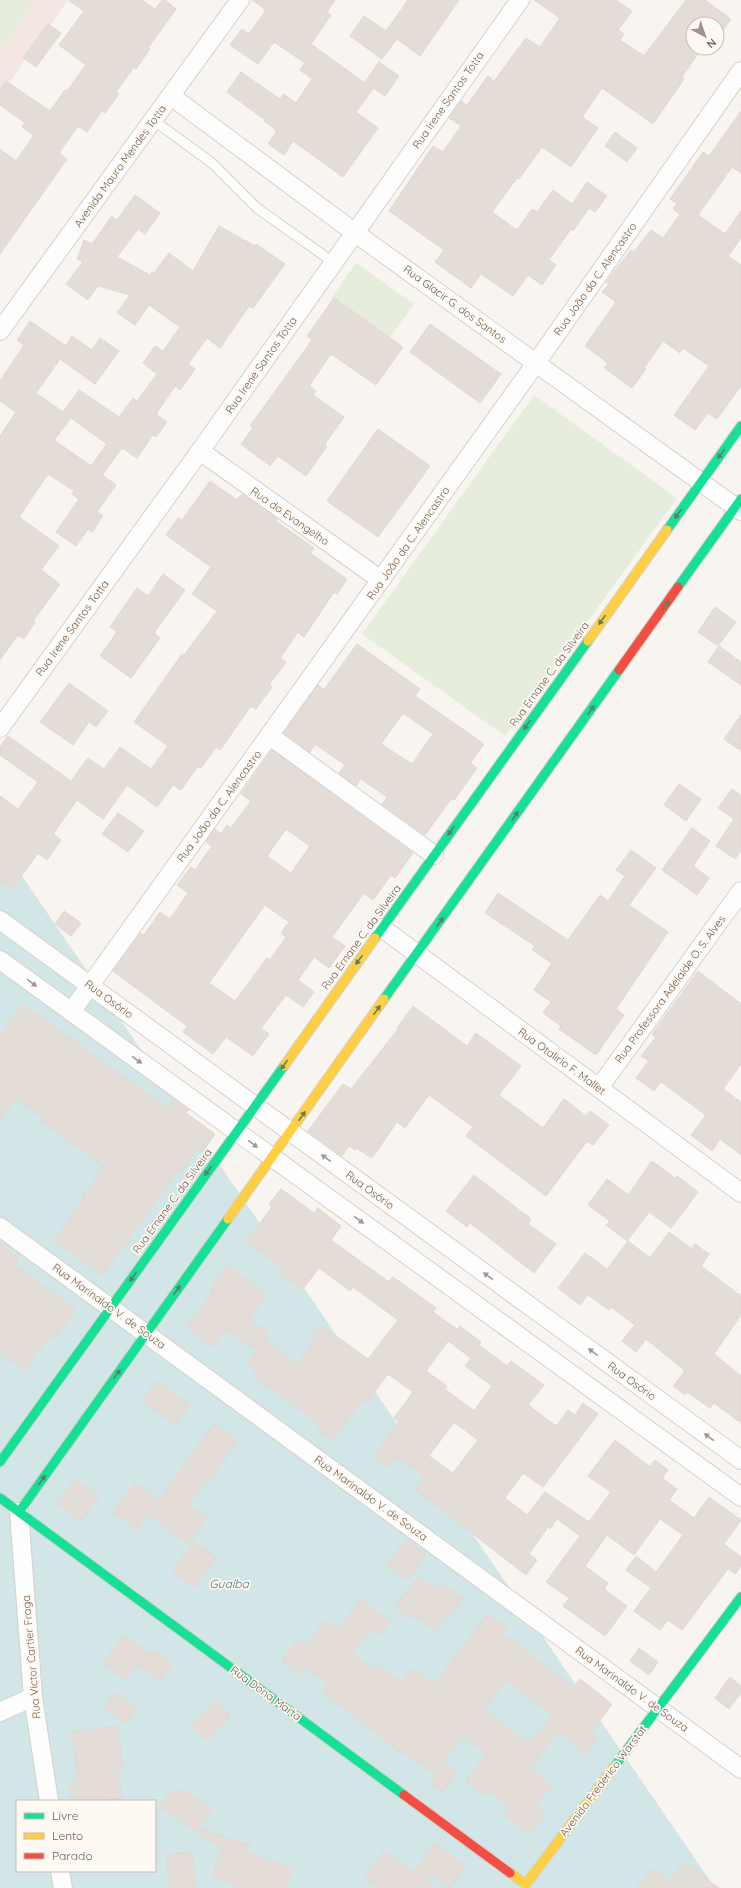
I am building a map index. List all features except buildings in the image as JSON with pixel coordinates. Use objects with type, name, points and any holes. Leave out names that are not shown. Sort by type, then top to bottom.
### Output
[{"type":"street","name":"Avenida Mauro Mendes Totta","points":[[0,331],[240,0]]},
{"type":"street","name":"Rua Irene Santos Totta","points":[[0,728],[200,451],[520,0]]},
{"type":"street","name":"Rua João da C. Alencastro","points":[[71,1012],[536,363],[741,71]]},
{"type":"street","name":"Rua Glacir G. dos Santos","points":[[171,96],[354,232],[701,482],[739,506]]},
{"type":"street","name":"Rua Ernane C. da Silveira","points":[[0,1462],[741,426]]},
{"type":"street","name":"Rua do Evangelho","points":[[200,451],[381,580]]},
{"type":"street","points":[[19,1512],[739,506]]},
{"type":"street","points":[[270,736],[434,855]]},
{"type":"street","name":"Rua Professora Adelaide O. S. Alves","points":[[598,1088],[741,891]]},
{"type":"street","name":"Rua Osório","points":[[0,920],[741,1460]]},
{"type":"street","name":"Rua Otalirio F. Mallet","points":[[382,928],[741,1193]]},
{"type":"street","points":[[0,960],[741,1497]]},
{"type":"street","name":"Rua Marinaldo V. de Souza","points":[[0,1227],[147,1333],[741,1769]]},
{"type":"street","points":[[620,1409],[638,1384]]},
{"type":"street","name":"Rua Dona Marta","points":[[0,1498],[527,1887]]},
{"type":"street","name":"Rua Victor Cartier Fraga","points":[[19,1512],[33,1697],[49,1800]]},
{"type":"street","name":"Avenida Frederico Warstat","points":[[527,1887],[741,1597]]},
{"type":"street","points":[[0,1712],[33,1697]]},
{"type":"street","points":[[60,1872],[63,1888]]},
{"type":"lane","points":[[153,120],[212,163],[257,208],[333,262]]},
{"type":"shaded area","points":[[0,0],[68,0],[0,95]]},
{"type":"green space","points":[[0,0],[36,0],[0,52]]},
{"type":"green space","points":[[356,263],[414,304],[390,337],[332,297]]},
{"type":"green space","points":[[534,395],[677,498],[505,736],[362,634]]},
{"type":"water","name":"Guaíba","points":[[0,844],[715,1888],[0,1888]]},
{"type":"traffic: fast","points":[[667,530],[741,426]]},
{"type":"traffic: fast","points":[[678,587],[741,499]]},
{"type":"traffic: fast","points":[[375,938],[588,641]]},
{"type":"traffic: fast","points":[[384,999],[619,670]]},
{"type":"traffic: fast","points":[[0,1462],[284,1066]]},
{"type":"traffic: fast","points":[[19,1512],[228,1219]]},
{"type":"traffic: fast","points":[[0,1498],[404,1795]]},
{"type":"traffic: fast","points":[[614,1767],[741,1597]]},
{"type":"traffic: slow","points":[[588,641],[667,530]]},
{"type":"traffic: slow","points":[[284,1066],[375,938]]},
{"type":"traffic: slow","points":[[228,1219],[384,999]]},
{"type":"traffic: slow","points":[[510,1873],[526,1884],[614,1767]]},
{"type":"traffic: jam","points":[[619,670],[678,587]]},
{"type":"traffic: jam","points":[[404,1795],[510,1873]]}]
